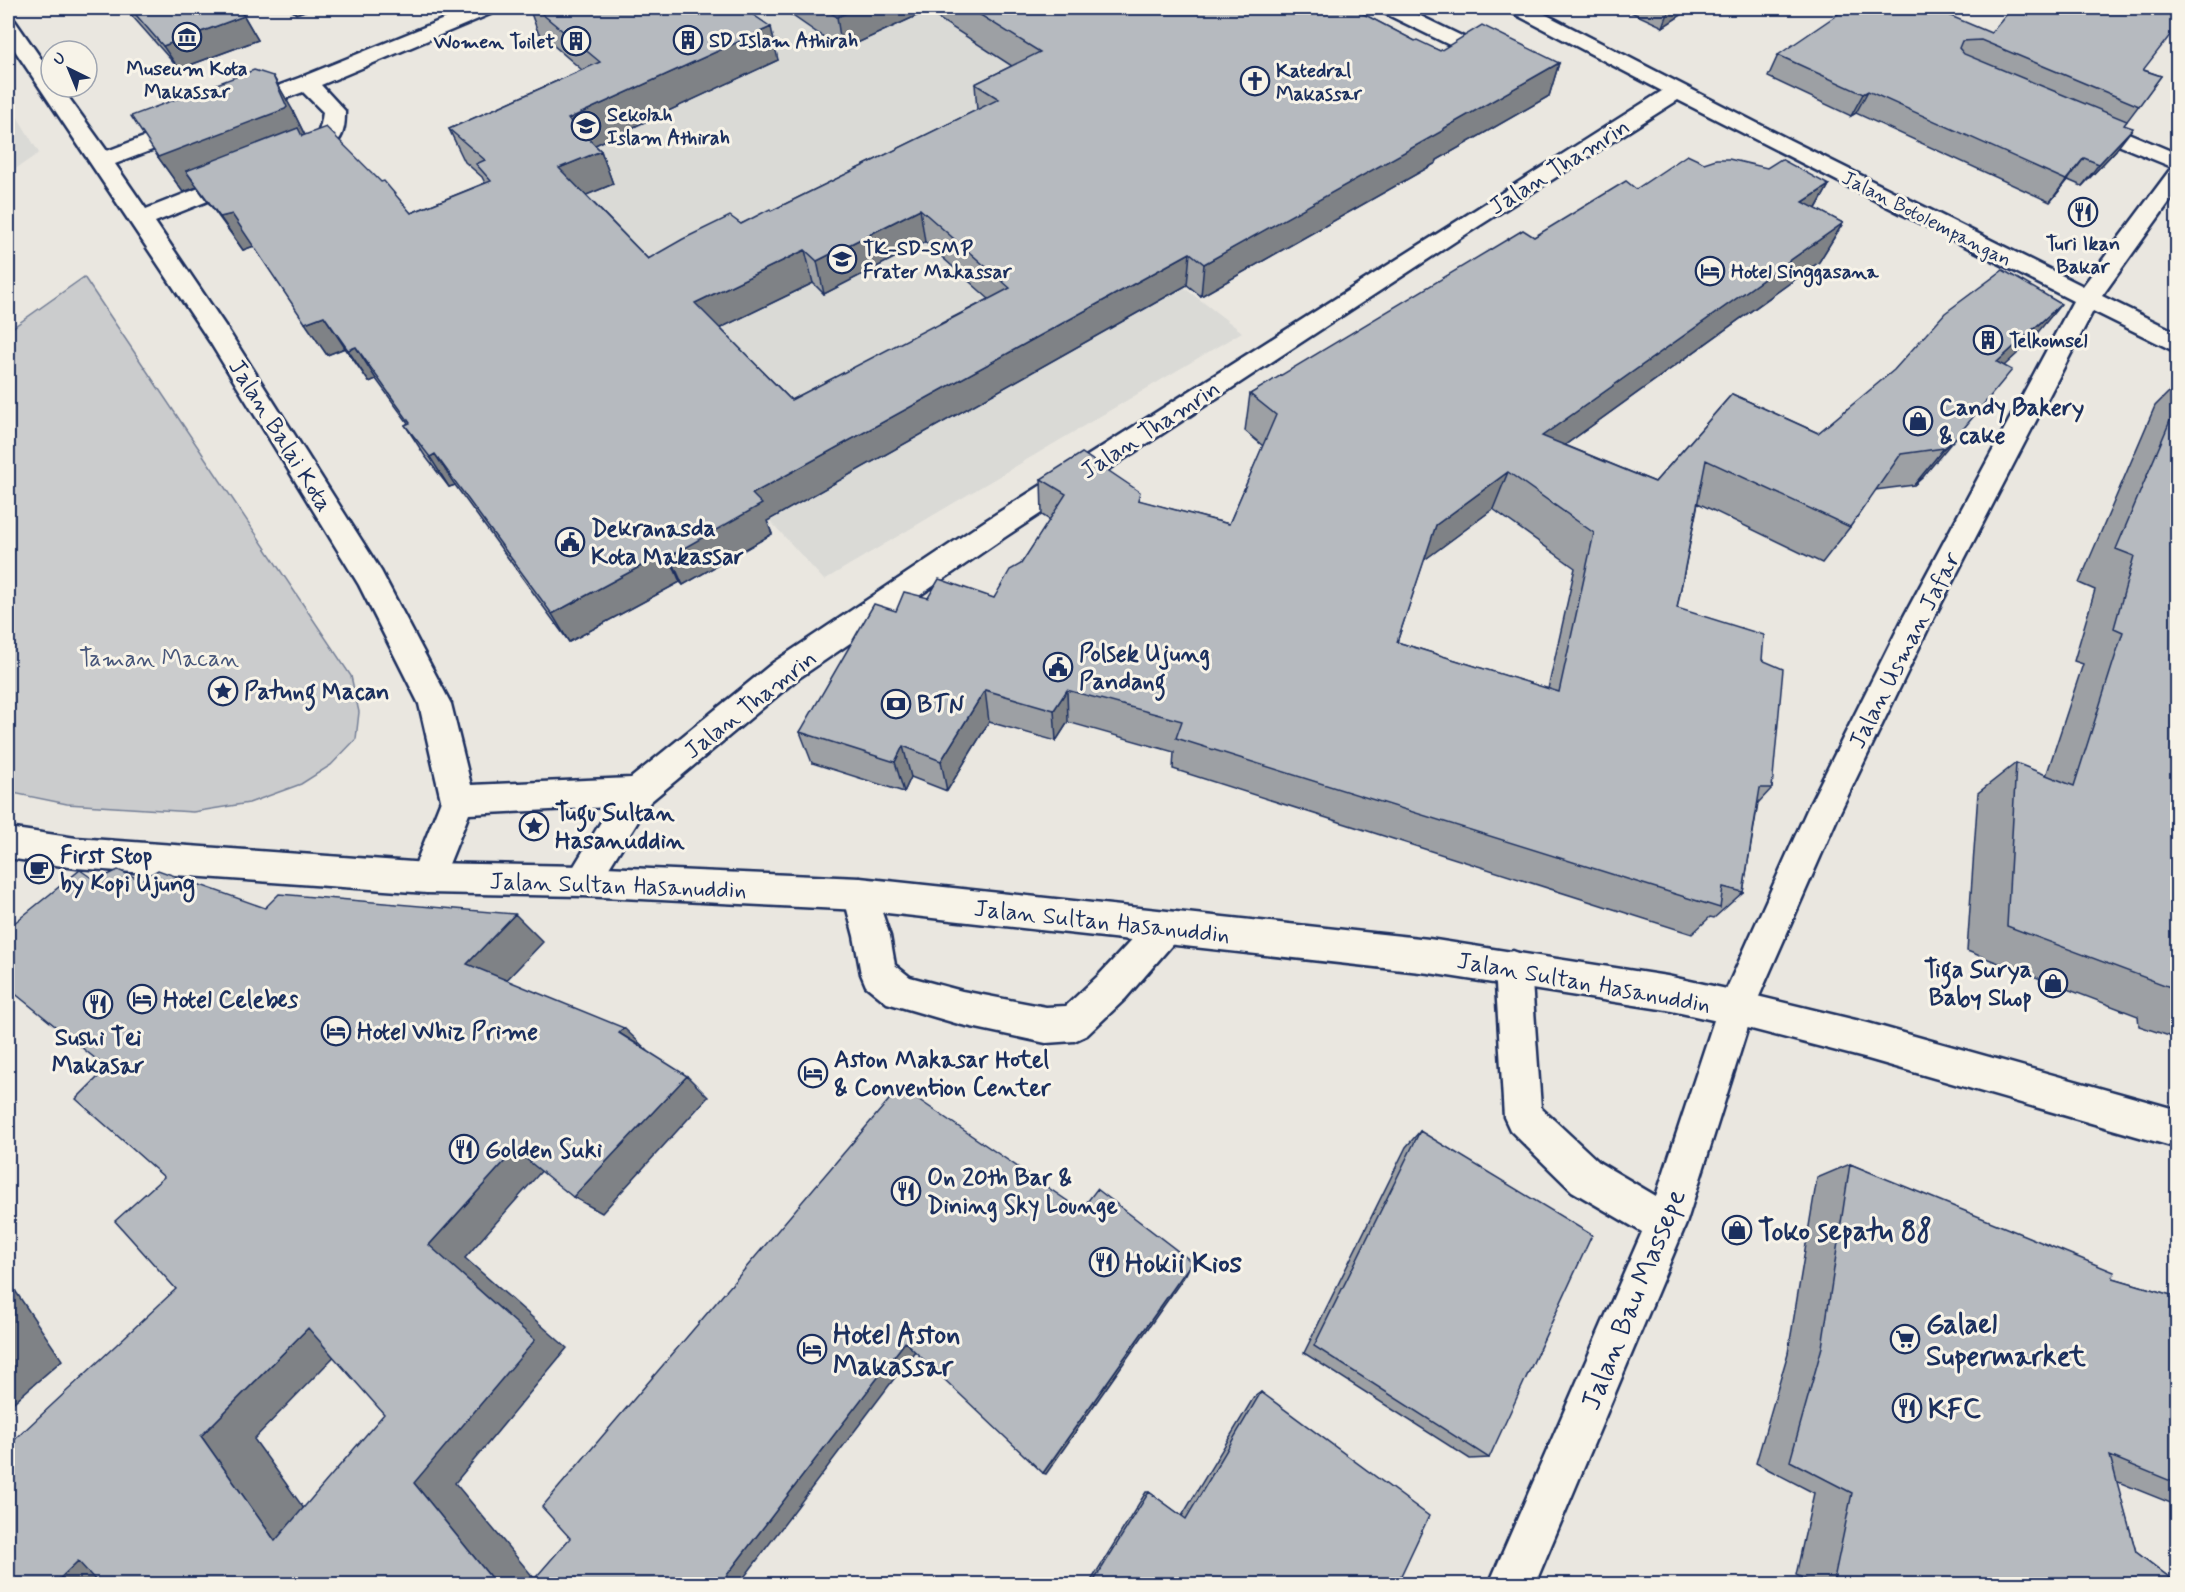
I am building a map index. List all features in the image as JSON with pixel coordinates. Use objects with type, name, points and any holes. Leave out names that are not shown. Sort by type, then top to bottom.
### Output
[{"type":"street","points":[[101,161],[307,83],[488,8]]},
{"type":"street","points":[[1389,8],[1471,48]]},
{"type":"street","name":"Jalan Botolempangan","points":[[1518,8],[2086,300],[2178,344]]},
{"type":"street","name":"Jalan Balai Kota","points":[[8,25],[226,346],[371,579],[435,704],[458,800]]},
{"type":"street","points":[[141,219],[315,151],[332,132],[334,111],[307,83]]},
{"type":"street","name":"Jalan Thamrin","points":[[582,881],[638,792],[785,672],[986,536],[1460,228],[1677,91]]},
{"type":"street","points":[[2068,116],[2178,162]]},
{"type":"street","name":"Jalan Usman Jafar","points":[[1736,1008],[1824,810],[1898,659],[2086,300],[2178,173]]},
{"type":"street","points":[[427,878],[458,800],[638,792]]},
{"type":"street","name":"Jalan Sultan Hasanuddin","points":[[8,843],[76,853],[427,878],[582,881],[860,894],[1429,956],[1667,993],[1736,1008],[1868,1041],[2178,1129]]},
{"type":"street","points":[[860,894],[872,936],[879,974],[900,991],[962,1008],[1046,1025],[1074,1023],[1112,987],[1165,928]]},
{"type":"street","points":[[1513,968],[1523,1117],[1586,1177],[1666,1224]]},
{"type":"street","name":"Jalan Bau Massepe","points":[[1512,1584],[1666,1224],[1736,1008]]},
{"type":"shaded area","name":"TK-SD-SMP Frater Makassar","points":[[531,8],[1006,8],[1096,59],[968,122],[1242,332],[824,580],[587,320],[496,191],[460,157],[604,94]]},
{"type":"shaded area","points":[[8,101],[39,153],[8,174]]},
{"type":"green space","name":"Taman Macan","points":[[84,277],[351,676],[359,712],[356,739],[331,765],[301,784],[249,803],[193,812],[67,804],[8,792],[8,331]]},
{"type":"building","points":[[130,8],[237,8],[244,16],[163,46]]},
{"type":"building","points":[[535,8],[743,8],[771,27],[568,119],[601,151],[559,168],[648,259],[730,216],[741,224],[770,209],[771,211],[999,99],[975,84],[1040,52],[969,8],[1352,8],[1415,41],[1440,51],[1482,25],[1559,63],[1204,264],[1190,253],[752,494],[762,504],[670,556],[667,552],[552,614],[435,454],[430,457],[405,425],[410,423],[356,347],[348,350],[324,316],[305,323],[232,214],[220,217],[186,171],[298,128],[302,136],[326,127],[381,182],[384,181],[411,213],[491,181],[476,164],[485,160],[449,129],[600,62]],"holes":[[[920,209],[1010,288],[791,400],[695,303],[805,250],[817,261]]]},
{"type":"building","points":[[823,8],[858,8],[837,17]]},
{"type":"building","points":[[1847,8],[1932,8],[1991,33],[2012,8],[2178,8],[2178,25],[2143,70],[2161,76],[2139,106],[1981,40],[1962,41],[1959,48],[1964,54],[2127,121],[2124,125],[2133,128],[2099,164],[2084,158],[2066,180],[1868,91],[1863,94],[1778,55]]},
{"type":"building","points":[[254,70],[273,76],[287,107],[285,109],[158,157],[131,116]]},
{"type":"building","points":[[1687,155],[1704,163],[1716,159],[1729,159],[1767,168],[1781,159],[1829,185],[1803,202],[1843,223],[1542,436],[1655,482],[1732,394],[1818,433],[1894,370],[1945,313],[2003,270],[2061,304],[1997,362],[2012,370],[1954,440],[1944,448],[1901,454],[1850,527],[1706,460],[1677,608],[1764,635],[1762,660],[1783,669],[1772,788],[1760,788],[1743,892],[1723,887],[1720,908],[1176,738],[1182,721],[1067,690],[1054,710],[985,690],[941,761],[903,746],[895,762],[800,732],[874,604],[896,611],[904,592],[928,598],[939,579],[994,598],[1010,570],[1021,564],[1066,494],[1041,479],[1082,453],[1140,492],[1138,500],[1229,524],[1276,415],[1250,394],[1523,230],[1534,237],[1626,181],[1636,189]],"holes":[[[1508,472],[1594,533],[1559,692],[1397,642],[1436,525]]]},
{"type":"building","points":[[2178,402],[2178,990],[2007,926],[2016,763],[2074,786],[2123,632],[2114,628],[2134,556],[2116,549]]},
{"type":"building","points":[[80,870],[96,881],[118,870],[141,880],[158,870],[265,908],[279,894],[515,914],[467,964],[624,1028],[619,1033],[687,1076],[573,1197],[515,1150],[429,1245],[535,1340],[414,1483],[496,1584],[99,1584],[78,1561],[54,1584],[8,1584],[8,1446],[176,1289],[115,1221],[164,1177],[76,1099],[107,1068],[8,988],[8,928]],"holes":[[[308,1328],[384,1414],[275,1541],[201,1436]]]},
{"type":"building","points":[[900,1087],[1081,1210],[1097,1189],[1192,1262],[1043,1473],[905,1342],[720,1584],[530,1584],[570,1538],[542,1507]]},
{"type":"building","points":[[1420,1131],[1592,1235],[1489,1458],[1314,1346]]},
{"type":"building","name":"KFC","points":[[1850,1164],[2114,1272],[2113,1278],[2178,1297],[2178,1484],[2110,1456],[2136,1552],[2178,1584],[1844,1584],[1834,1579],[1852,1493],[1790,1461],[1822,1347]]},
{"type":"building","points":[[1261,1392],[1429,1516],[1397,1584],[1092,1584],[1149,1492],[1186,1519]]},
{"type":"place","name":"Museum Kota Makassar","points":[[187,37]]},
{"type":"place","name":"SD Islam Athirah","points":[[688,40]]},
{"type":"place","name":"Women Toilet","points":[[576,41]]},
{"type":"place","name":"Katedral Makassar","points":[[1255,81]]},
{"type":"place","name":"Sekolah Islam Athirah","points":[[586,126]]},
{"type":"place","name":"Turi Ikan Bakar","points":[[2083,212]]},
{"type":"place","name":"TK-SD-SMP Frater Makassar","points":[[842,259]]},
{"type":"place","name":"Hotel Singgasana","points":[[1710,271]]},
{"type":"place","name":"Telkomsel","points":[[1988,340]]},
{"type":"place","name":"Candy Bakery & cake","points":[[1918,421]]},
{"type":"place","name":"Dekranasda Kota Makassar","points":[[570,542]]},
{"type":"place","name":"Polsek Ujung Pandang","points":[[1058,667]]},
{"type":"place","name":"Patung Macan","points":[[223,691]]},
{"type":"place","name":"BTN","points":[[896,704]]},
{"type":"place","name":"Tugu Sultan Hasanuddin","points":[[534,826]]},
{"type":"place","name":"First Stop by Kopi Ujung","points":[[39,869]]},
{"type":"place","name":"Tiga Surya Baby Shop","points":[[2053,983]]},
{"type":"place","name":"Hotel Celebes","points":[[142,999]]},
{"type":"place","name":"Sushi Tei Makasar","points":[[98,1004]]},
{"type":"place","name":"Hotel Whiz Prime","points":[[336,1031]]},
{"type":"place","name":"Aston Makasar Hotel & Convention Center","points":[[813,1073]]},
{"type":"place","name":"Golden Suki","points":[[464,1149]]},
{"type":"place","name":"On 20th Bar & Dining Sky Lounge","points":[[906,1191]]},
{"type":"place","name":"Toko sepatu 88","points":[[1737,1230]]},
{"type":"place","name":"Hokii Kios","points":[[1104,1262]]},
{"type":"place","name":"Galael Supermarket","points":[[1905,1339]]},
{"type":"place","name":"Hotel Aston Makassar","points":[[812,1349]]},
{"type":"place","name":"KFC","points":[[1907,1408]]}]
